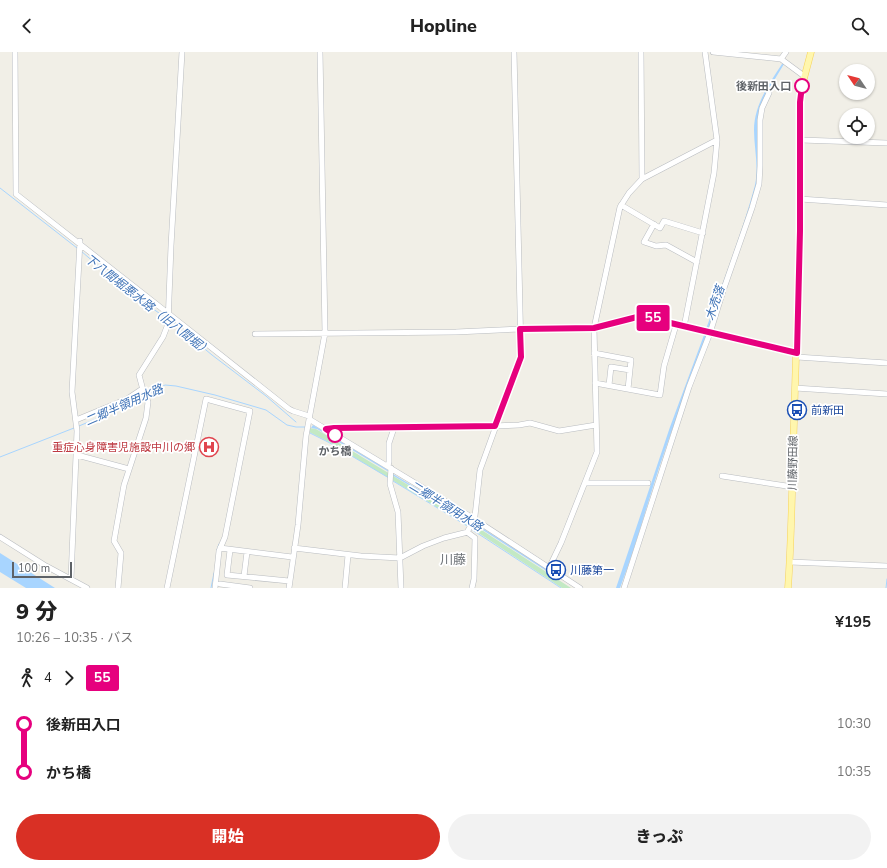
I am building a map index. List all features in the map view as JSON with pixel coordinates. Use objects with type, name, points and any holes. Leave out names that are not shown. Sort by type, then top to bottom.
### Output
[{"type":"main road","name":"川藤野田線","points":[[788,588],[797,355],[801,97],[804,76],[811,52]]},
{"type":"street","points":[[15,52],[16,194],[293,412],[326,429],[390,471],[580,588]]},
{"type":"street","points":[[118,588],[121,553],[114,541],[124,485],[145,423],[148,402],[143,390],[140,372],[163,337],[168,324],[182,52]]},
{"type":"street","points":[[288,588],[298,525],[306,433],[325,333],[320,52]]},
{"type":"street","points":[[294,548],[348,555],[400,558],[423,546],[444,538],[467,532],[473,522],[480,470],[521,357],[514,52]]},
{"type":"street","points":[[641,52],[642,179]]},
{"type":"street","points":[[684,327],[714,173],[717,140],[705,52]]},
{"type":"street","points":[[713,52],[781,59],[804,76]]},
{"type":"street","points":[[781,59],[786,52]]},
{"type":"street","points":[[624,588],[689,387],[710,333],[759,184],[760,120],[762,108],[769,92]]},
{"type":"street","points":[[549,568],[561,543],[597,452],[594,328],[621,205],[628,193],[642,179],[717,140]]},
{"type":"street","points":[[801,140],[887,143]]},
{"type":"street","points":[[800,199],[887,205]]},
{"type":"street","points":[[621,205],[660,228],[664,221],[703,232]]},
{"type":"street","points":[[654,224],[644,242],[656,246],[666,246],[697,262]]},
{"type":"street","points":[[71,579],[77,455],[77,431],[72,392],[80,243]]},
{"type":"street","points":[[255,334],[456,332],[594,328],[641,316],[797,355],[887,363]]},
{"type":"street","points":[[595,383],[660,395],[664,366],[676,325]]},
{"type":"street","points":[[594,353],[631,360],[628,389]]},
{"type":"street","points":[[609,385],[611,367],[630,370]]},
{"type":"street","points":[[795,388],[887,394]]},
{"type":"street","points":[[76,420],[127,399],[143,390]]},
{"type":"street","points":[[167,588],[206,399],[250,411],[225,537],[220,548],[218,586],[249,588],[247,577],[247,552]]},
{"type":"street","points":[[326,429],[495,426],[519,425],[530,422],[559,431],[596,424]]},
{"type":"street","points":[[394,428],[389,443],[390,484],[398,512],[401,588]]},
{"type":"street","points":[[77,455],[129,469]]},
{"type":"street","points":[[722,476],[793,487]]},
{"type":"street","points":[[585,483],[648,483]]},
{"type":"street","points":[[467,532],[475,538],[474,579],[472,588]]},
{"type":"street","points":[[0,537],[46,566],[87,588]]},
{"type":"street","points":[[220,548],[292,557]]},
{"type":"street","points":[[230,550],[227,575],[289,582]]},
{"type":"street","points":[[345,588],[348,555]]},
{"type":"street","points":[[790,562],[887,566]]},
{"type":"green space","points":[[309,428],[316,429],[474,525],[571,588],[562,588],[468,526],[329,442],[309,432]]},
{"type":"water","points":[[782,64],[784,64],[767,92],[760,108],[757,133],[759,164],[757,184],[709,330],[706,329],[738,239],[755,185],[756,164],[754,130],[759,103]]},
{"type":"water","points":[[704,335],[707,336],[688,385],[654,483],[636,543],[620,588],[616,588],[670,427]]},
{"type":"water","points":[[313,425],[380,465],[389,472],[317,429],[311,428]]},
{"type":"water","points":[[393,474],[471,521],[471,522],[392,475]]},
{"type":"water","points":[[476,524],[546,569],[545,570],[475,525]]},
{"type":"water","points":[[0,553],[55,588],[26,588],[0,572]]},
{"type":"waterway","name":"下八間堀悪水路（旧八間堀）","points":[[0,188],[77,248]]},
{"type":"waterway","name":"下八間堀悪水路（旧八間堀）","points":[[81,251],[125,289],[166,318]]},
{"type":"waterway","name":"下八間堀悪水路（旧八間堀）","points":[[171,321],[212,355],[266,396],[296,422]]},
{"type":"waterway","name":"二郷半領用水路","points":[[148,394],[165,385],[176,386],[215,395],[266,410],[287,425],[306,427]]},
{"type":"waterway","name":"二郷半領用水路","points":[[79,426],[115,411],[143,396]]},
{"type":"waterway","name":"二郷半領用水路","points":[[0,457],[74,428]]},
{"type":"waterway","name":"下八間堀悪水路（旧八間堀）","points":[[310,433],[389,478]]},
{"type":"waterway","name":"下八間堀悪水路（旧八間堀）","points":[[393,481],[469,527]]},
{"type":"waterway","name":"下八間堀悪水路（旧八間堀）","points":[[471,529],[561,588]]},
{"type":"waterway","points":[[217,550],[219,544]]},
{"type":"waterway","points":[[211,588],[214,573]]},
{"type":"waterway","points":[[886,588],[887,579]]},
{"type":"bus line","name":"55","points":[[335,435],[326,429],[495,426],[521,357],[520,329],[594,328],[641,316],[797,353],[800,231],[800,102],[802,86]]},
{"type":"place","name":"後新田入口","points":[[802,86]]},
{"type":"place","name":"前新田","points":[[797,410]]},
{"type":"place","name":"かち橋","points":[[335,435]]},
{"type":"place","name":"重症心身障害児施設中川の郷","points":[[209,447]]},
{"type":"place","name":"川藤第一","points":[[556,570]]},
{"type":"district","name":"川藤","points":[[453,560]]},
{"type":"water label","name":"木売落","points":[[715,303]]}]
